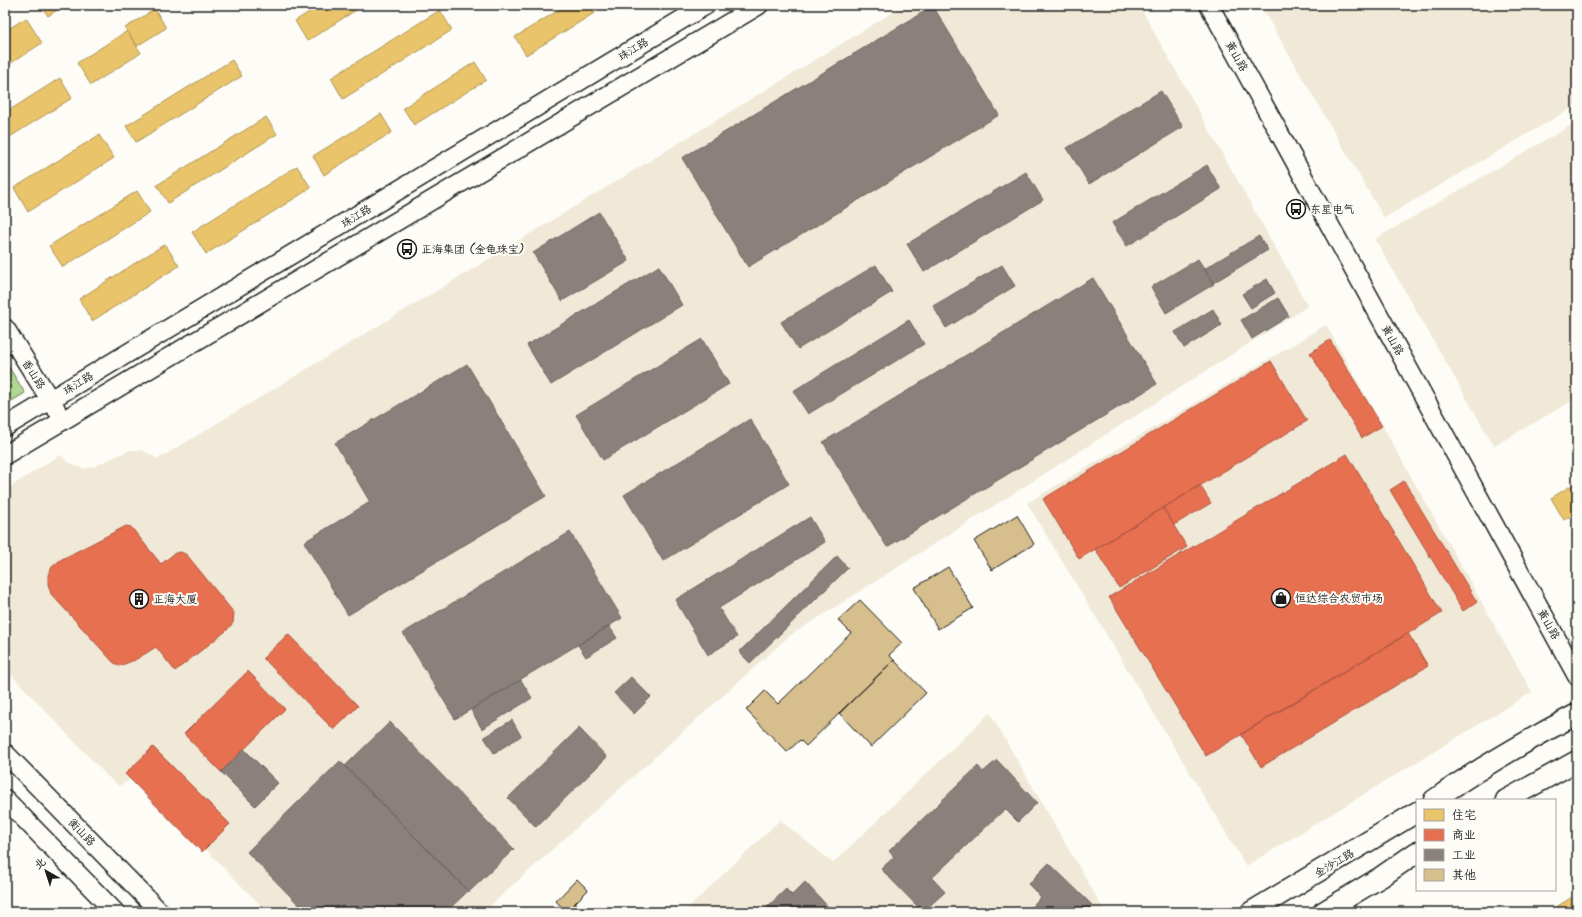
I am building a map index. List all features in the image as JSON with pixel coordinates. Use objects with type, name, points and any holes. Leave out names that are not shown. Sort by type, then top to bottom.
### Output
[{"type":"main road","name":"珠江路","points":[[5,427],[706,5]]},
{"type":"main road","points":[[5,455],[759,5]]},
{"type":"main road","name":"黄山路","points":[[1209,5],[1577,676]]},
{"type":"main road","name":"香山路","points":[[5,328],[63,420]]},
{"type":"main road","points":[[1435,799],[1455,785],[1577,714]]},
{"type":"main road","name":"衡山路","points":[[5,752],[160,912]]},
{"type":"main road","points":[[1508,799],[1577,761]]},
{"type":"main road","points":[[5,799],[115,912]]},
{"type":"main road","name":"金沙江路","points":[[1251,912],[1416,813]]},
{"type":"main road","points":[[1323,912],[1381,877],[1416,853]]},
{"type":"shaded area","points":[[905,5],[1139,5],[1308,306],[788,637],[483,912],[267,912],[135,777],[119,786],[107,776],[5,668],[5,490],[60,455],[68,462],[83,469],[95,466],[130,450],[142,450],[158,459]]},
{"type":"shaded area","points":[[1260,5],[1577,5],[1577,105],[1384,218]]},
{"type":"shaded area","points":[[1577,122],[1577,398],[1494,446],[1375,239]]},
{"type":"shaded area","name":"恒达综合农贸市场","points":[[1326,325],[1532,692],[1246,866],[1027,503]]},
{"type":"shaded area","points":[[990,713],[1105,912],[684,912],[780,820],[833,863]]},
{"type":"green space","points":[[5,361],[25,393],[5,405]]},
{"type":"building: 住宅","points":[[41,5],[65,5],[48,16]]},
{"type":"building: 住宅","points":[[320,5],[364,5],[307,41],[295,21]]},
{"type":"building: 住宅","points":[[567,5],[591,5],[596,12],[526,55],[515,37]]},
{"type":"building: 住宅","points":[[155,9],[166,28],[137,46],[125,28]]},
{"type":"building: 住宅","points":[[440,10],[452,30],[343,99],[331,78]]},
{"type":"building: 住宅","points":[[26,18],[42,43],[5,67],[5,31]]},
{"type":"building: 住宅","points":[[127,31],[141,53],[91,85],[77,63]]},
{"type":"building: 住宅","points":[[232,60],[242,76],[136,142],[126,126]]},
{"type":"building: 住宅","points":[[475,62],[486,80],[414,125],[403,108]]},
{"type":"building: 住宅","points":[[60,78],[72,98],[5,140],[5,113]]},
{"type":"building: 住宅","points":[[381,114],[392,132],[324,175],[313,156]]},
{"type":"building: 住宅","points":[[266,117],[277,134],[168,203],[157,185]]},
{"type":"building: 住宅","points":[[99,135],[114,158],[28,212],[14,188]]},
{"type":"building: 住宅","points":[[297,166],[311,188],[206,254],[192,232]]},
{"type":"building: 住宅","points":[[137,191],[150,212],[63,267],[49,246]]},
{"type":"building: 住宅","points":[[165,244],[179,266],[92,321],[79,299]]},
{"type":"building: 住宅","points":[[1577,482],[1577,512],[1564,520],[1551,498]]},
{"type":"building: 住宅","points":[[1577,894],[1577,912],[1548,912]]},
{"type":"building: 商业","points":[[1330,340],[1382,426],[1362,438],[1310,353]]},
{"type":"building: 商业","points":[[1271,361],[1307,421],[1079,559],[1043,499]]},
{"type":"building: 商业","points":[[1347,454],[1442,613],[1206,756],[1109,597]]},
{"type":"building: 商业","points":[[1404,481],[1477,602],[1463,611],[1390,490]]},
{"type":"building: 商业","points":[[1200,485],[1211,503],[1174,525],[1163,508]]},
{"type":"building: 商业","points":[[1163,508],[1187,547],[1119,588],[1095,549]]},
{"type":"building: 商业","name":"正海大厦","points":[[126,526],[131,527],[161,564],[175,553],[181,552],[187,555],[234,613],[233,623],[226,631],[175,671],[156,647],[135,660],[119,666],[113,662],[51,594],[48,584],[48,575],[52,567],[60,560]]},
{"type":"building: 商业","points":[[1408,633],[1428,666],[1261,767],[1241,734]]},
{"type":"building: 商业","points":[[288,634],[358,706],[334,730],[263,658]]},
{"type":"building: 商业","points":[[248,671],[285,709],[221,772],[184,734]]},
{"type":"building: 商业","points":[[153,747],[230,824],[202,852],[125,774]]},
{"type":"building: 工业","points":[[933,6],[999,115],[748,267],[682,158]]},
{"type":"building: 工业","points":[[1161,91],[1183,127],[1089,184],[1067,148]]},
{"type":"building: 工业","points":[[1207,165],[1221,189],[1127,246],[1112,223]]},
{"type":"building: 工业","points":[[1026,172],[1043,200],[924,272],[907,244]]},
{"type":"building: 工业","points":[[599,212],[629,261],[562,301],[533,253]]},
{"type":"building: 工业","points":[[1259,236],[1268,250],[1213,283],[1204,269]]},
{"type":"building: 工业","points":[[1198,259],[1214,284],[1166,313],[1151,287]]},
{"type":"building: 工业","points":[[876,265],[892,292],[798,349],[781,322]]},
{"type":"building: 工业","points":[[1002,265],[1015,286],[946,328],[933,306]]},
{"type":"building: 工业","points":[[659,266],[682,305],[551,385],[527,345]]},
{"type":"building: 工业","points":[[1093,278],[1157,384],[887,547],[823,442]]},
{"type":"building: 工业","points":[[1267,279],[1275,293],[1251,308],[1242,294]]},
{"type":"building: 工业","points":[[1278,298],[1289,316],[1252,339],[1241,320]]},
{"type":"building: 工业","points":[[1213,309],[1222,325],[1184,348],[1175,332]]},
{"type":"building: 工业","points":[[909,320],[924,344],[808,414],[793,391]]},
{"type":"building: 工业","points":[[702,339],[729,384],[603,460],[576,415]]},
{"type":"building: 工业","points":[[467,364],[546,496],[348,615],[304,542],[370,502],[335,443]]},
{"type":"building: 工业","points":[[750,419],[789,484],[663,561],[624,495]]},
{"type":"building: 工业","points":[[810,517],[825,542],[719,608],[737,637],[708,655],[675,600]]},
{"type":"building: 工业","points":[[570,532],[622,618],[455,719],[403,633]]},
{"type":"building: 工业","points":[[837,556],[848,568],[750,663],[739,652]]},
{"type":"building: 工业","points":[[609,626],[617,638],[586,657],[578,645]]},
{"type":"building: 工业","points":[[631,677],[651,697],[634,714],[614,693]]},
{"type":"building: 工业","points":[[521,680],[532,698],[482,729],[471,710]]},
{"type":"building: 工业","points":[[512,720],[521,736],[494,753],[484,737]]},
{"type":"building: 工业","points":[[390,722],[514,849],[469,892],[345,766]]},
{"type":"building: 工业","points":[[579,728],[607,757],[536,827],[508,798]]},
{"type":"building: 工业","points":[[244,749],[278,783],[255,806],[221,772]]},
{"type":"building: 工业","points":[[997,760],[1037,803],[1018,822],[1005,809],[932,878],[945,892],[923,912],[881,869],[894,857],[889,851],[978,766],[983,772]]},
{"type":"building: 工业","points":[[340,761],[468,891],[446,912],[306,912],[247,852]]},
{"type":"building: 工业","points":[[1049,863],[1092,905],[1085,912],[1026,912],[1041,897],[1028,884]]},
{"type":"building: 工业","points":[[805,882],[833,912],[762,912],[786,889],[792,895]]},
{"type":"building: 其他","points":[[1017,515],[1034,544],[992,570],[974,541]]},
{"type":"building: 其他","points":[[948,567],[973,608],[938,629],[914,588]]},
{"type":"building: 其他","points":[[860,600],[902,643],[889,655],[894,660],[806,746],[800,740],[787,752],[746,710],[765,691],[778,704],[851,633],[838,620]]},
{"type":"building: 其他","points":[[894,660],[926,693],[871,747],[839,713]]},
{"type":"building: 其他","points":[[577,879],[588,890],[566,912],[556,901]]},
{"type":"building: 其他","points":[[575,903],[584,912],[566,912]]},
{"type":"place","name":"东星电气","points":[[1296,209]]},
{"type":"place","name":"正海集团 (金龟珠宝)","points":[[407,249]]},
{"type":"place","name":"恒达综合农贸市场","points":[[1281,598]]},
{"type":"place","name":"正海大厦","points":[[139,599]]}]
